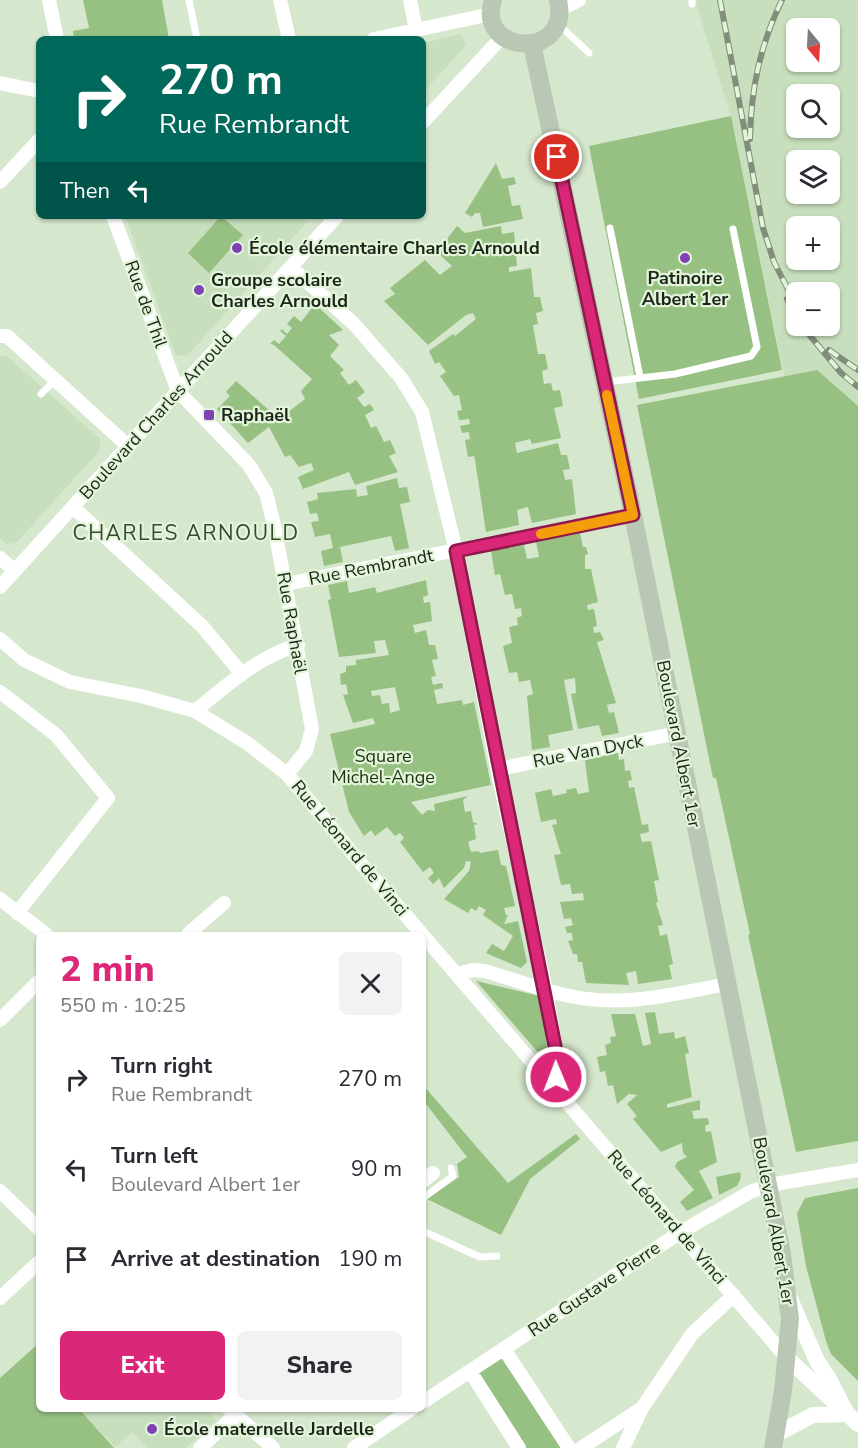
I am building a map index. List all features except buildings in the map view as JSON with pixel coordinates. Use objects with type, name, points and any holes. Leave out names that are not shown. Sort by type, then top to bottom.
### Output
[{"type":"main road","points":[[492,7],[497,30],[503,36],[522,45],[543,40],[558,11]]},
{"type":"main road","name":"Boulevard Albert 1er","points":[[532,44],[633,515],[726,984],[769,1185],[790,1319],[787,1358],[774,1441]]},
{"type":"street","points":[[49,0],[56,36]]},
{"type":"street","points":[[280,0],[288,36]]},
{"type":"street","points":[[410,0],[416,30]]},
{"type":"street","points":[[558,11],[579,0]]},
{"type":"street","points":[[389,36],[492,7]]},
{"type":"street","points":[[426,119],[503,36]]},
{"type":"street","points":[[0,83],[36,90]]},
{"type":"street","points":[[0,182],[36,143]]},
{"type":"street","name":"Rue de Thil","points":[[114,219],[178,391]]},
{"type":"street","name":"Boulevard Charles Arnould","points":[[0,587],[7,564],[73,507],[124,441],[178,391],[334,219]]},
{"type":"street","points":[[291,267],[354,324],[401,378],[422,412],[456,551],[498,769],[546,990],[559,1066],[553,1086]]},
{"type":"street","points":[[0,336],[7,336],[124,441]]},
{"type":"street","name":"Rue Raphaël","points":[[178,391],[249,465],[259,479],[270,508],[298,645],[298,663],[312,729],[306,751],[287,774]]},
{"type":"street","points":[[73,507],[202,626],[242,674]]},
{"type":"street","name":"Rue Rembrandt","points":[[286,584],[633,515]]},
{"type":"street","name":"Rue Léonard de Vinci","points":[[0,639],[24,660],[70,682],[141,696],[195,711],[247,743],[287,774],[422,932]]},
{"type":"street","points":[[195,711],[242,674],[270,657],[298,645]]},
{"type":"street","points":[[0,692],[56,735],[108,798],[17,913]]},
{"type":"street","name":"Rue Van Dyck","points":[[498,769],[678,733]]},
{"type":"street","points":[[0,900],[43,932]]},
{"type":"street","points":[[190,932],[224,903]]},
{"type":"street","name":"Rue Léonard de Vinci","points":[[426,937],[787,1358]]},
{"type":"street","points":[[458,974],[473,970],[484,971],[576,997],[639,1000],[726,984]]},
{"type":"street","points":[[0,1020],[36,984]]},
{"type":"street","name":"Rue Gustave Pierre","points":[[426,1400],[681,1232],[750,1192],[769,1185],[858,1170]]},
{"type":"street","points":[[0,1191],[36,1226]]},
{"type":"street","points":[[0,1298],[36,1265]]},
{"type":"street","points":[[623,1448],[642,1408],[692,1334],[734,1295]]},
{"type":"street","points":[[788,1295],[817,1361],[830,1379],[852,1419]]},
{"type":"street","points":[[504,1348],[569,1448]]},
{"type":"street","points":[[787,1358],[852,1419]]},
{"type":"street","points":[[470,1371],[519,1448]]},
{"type":"street","points":[[582,1448],[642,1408]]},
{"type":"street","points":[[200,1448],[231,1412],[273,1448]]},
{"type":"street","points":[[354,1448],[407,1412]]},
{"type":"street","points":[[774,1441],[813,1415],[852,1419]]},
{"type":"lane","points":[[189,0],[196,36]]},
{"type":"lane","points":[[558,11],[589,54]]},
{"type":"lane","points":[[610,228],[640,377]]},
{"type":"lane","points":[[605,382],[675,374],[751,356],[756,352],[758,347],[733,229]]},
{"type":"lane","points":[[41,394],[55,380]]},
{"type":"lane","points":[[426,1196],[453,1176],[451,1168]]},
{"type":"lane","points":[[426,1232],[480,1257],[497,1256]]},
{"type":"shaded area","points":[[695,0],[858,0],[858,736],[731,117]]},
{"type":"shaded area","points":[[461,34],[466,45],[426,90],[426,42]]},
{"type":"shaded area","name":"Groupe scolaire Charles Arnould","points":[[126,219],[309,219],[187,356],[176,355]]},
{"type":"shaded area","points":[[0,356],[7,356],[100,439],[100,450],[16,543],[6,544],[0,538]]},
{"type":"shaded area","name":"École maternelle Jardelle","points":[[82,1412],[210,1412],[216,1420],[186,1448],[147,1448],[132,1432],[115,1447]]},
{"type":"green space","points":[[83,0],[162,0],[168,36],[74,36],[73,31],[89,28]]},
{"type":"green space","name":"Patinoire Albert 1er","points":[[731,116],[782,370],[639,399],[589,146]]},
{"type":"green space","points":[[496,163],[502,179],[514,177],[516,184],[508,186],[512,206],[520,205],[523,219],[483,227],[480,213],[475,213],[472,217],[465,213]]},
{"type":"green space","points":[[218,219],[224,219],[243,235],[209,273],[188,253]]},
{"type":"green space","points":[[457,226],[465,233],[501,226],[502,234],[514,232],[517,266],[509,267],[509,272],[531,268],[534,297],[540,297],[543,311],[536,313],[538,324],[533,325],[538,354],[545,354],[548,369],[542,371],[544,384],[551,383],[553,391],[560,390],[563,406],[554,408],[561,438],[532,444],[530,439],[515,443],[517,453],[558,443],[561,455],[567,455],[570,469],[563,470],[565,480],[572,479],[576,514],[532,523],[528,507],[517,510],[519,525],[486,532],[475,460],[474,456],[468,457],[465,440],[470,439],[469,432],[462,433],[460,426],[470,424],[469,419],[459,420],[457,411],[462,410],[459,395],[454,396],[440,376],[446,372],[439,362],[435,364],[429,351],[453,334],[455,336],[476,319],[473,313],[466,315],[428,345],[384,301],[395,294],[390,288],[425,260],[440,275],[452,266],[437,252]]},
{"type":"green space","points":[[315,304],[343,330],[329,335],[339,345],[330,356],[344,370],[340,373],[349,385],[356,380],[365,392],[357,398],[364,407],[370,404],[374,410],[365,415],[371,428],[376,426],[384,442],[390,440],[396,453],[389,456],[398,472],[355,485],[349,472],[303,489],[298,477],[314,470],[311,463],[299,467],[290,455],[285,457],[269,427],[248,443],[217,409],[230,396],[226,392],[236,381],[279,419],[305,399],[301,391],[312,379],[270,344],[274,340],[279,344],[286,336],[280,331],[282,329],[287,334],[292,328],[287,324],[294,316],[301,322]]},
{"type":"green space","points":[[817,370],[858,406],[858,1141],[796,1152],[716,778],[713,778],[637,405]]},
{"type":"green space","points":[[397,478],[399,488],[407,487],[410,502],[400,504],[409,548],[395,551],[391,536],[340,547],[343,562],[324,566],[321,551],[333,548],[330,534],[315,537],[311,522],[319,521],[317,513],[310,514],[307,502],[318,499],[317,493],[356,489],[357,497],[368,495],[366,486]]},
{"type":"green space","points":[[580,533],[583,547],[586,547],[588,554],[585,555],[585,569],[591,569],[598,602],[587,605],[588,610],[594,609],[597,626],[593,627],[594,633],[600,632],[604,640],[597,642],[616,703],[607,705],[609,713],[614,712],[619,733],[602,736],[599,725],[578,729],[571,694],[576,693],[575,678],[564,680],[573,730],[548,735],[550,747],[532,750],[527,696],[533,694],[530,680],[519,682],[517,672],[509,673],[503,646],[512,643],[509,627],[518,625],[517,618],[522,616],[521,608],[515,609],[512,594],[505,595],[500,574],[495,575],[491,551],[524,545],[527,559],[539,557],[536,542]]},
{"type":"green space","name":"Square Michel-Ange","points":[[426,580],[428,595],[423,597],[424,603],[430,602],[432,621],[413,625],[415,633],[426,630],[429,645],[435,645],[438,659],[432,660],[436,676],[431,677],[433,685],[442,683],[443,688],[434,690],[437,704],[462,700],[463,705],[474,702],[491,785],[411,802],[422,815],[428,810],[435,811],[434,804],[468,796],[463,800],[465,812],[471,811],[473,822],[478,824],[474,825],[476,839],[468,842],[471,852],[498,850],[501,865],[506,866],[515,906],[504,908],[508,915],[504,924],[518,921],[527,962],[521,968],[486,953],[492,944],[504,951],[513,936],[483,915],[486,910],[479,906],[476,911],[471,908],[468,913],[444,899],[469,871],[471,862],[466,861],[464,868],[444,888],[439,878],[433,884],[428,878],[434,873],[430,867],[423,872],[400,842],[404,838],[400,833],[395,836],[387,827],[375,836],[371,830],[364,836],[349,812],[330,734],[375,724],[373,718],[353,723],[343,695],[348,694],[346,684],[341,685],[340,674],[346,672],[346,666],[356,665],[356,660],[389,655],[385,640],[374,641],[376,653],[339,657],[328,600],[331,599],[328,585],[347,581],[349,593],[375,587],[377,593]],"holes":[[[395,687],[400,710],[390,713],[389,703],[382,704],[380,695],[372,696],[371,691]]]},
{"type":"green space","points":[[618,753],[619,760],[624,759],[625,771],[630,770],[632,780],[628,781],[629,788],[634,787],[642,825],[648,824],[649,832],[640,834],[642,842],[651,841],[659,880],[654,881],[658,902],[656,903],[663,925],[658,926],[660,936],[667,934],[673,964],[669,965],[672,979],[638,984],[636,971],[626,973],[629,985],[586,983],[582,962],[578,962],[577,954],[573,954],[568,941],[573,940],[572,933],[567,933],[565,927],[573,925],[571,918],[564,919],[560,902],[584,900],[583,893],[572,894],[570,884],[561,885],[554,855],[561,854],[552,825],[557,824],[556,819],[541,822],[535,793],[551,789],[553,796],[576,788],[578,794],[589,792],[585,760]]},
{"type":"green space","points":[[476,981],[540,996],[549,1065]]},
{"type":"green space","points":[[655,1012],[659,1034],[674,1032],[675,1039],[685,1036],[689,1053],[685,1054],[692,1097],[667,1104],[667,1108],[700,1100],[700,1110],[692,1111],[694,1119],[708,1118],[709,1124],[705,1126],[706,1132],[711,1131],[717,1162],[699,1171],[713,1198],[687,1211],[680,1202],[694,1190],[675,1167],[677,1162],[687,1157],[683,1153],[682,1143],[661,1152],[633,1119],[637,1116],[627,1104],[637,1095],[629,1094],[617,1104],[613,1085],[608,1086],[605,1071],[600,1072],[597,1057],[607,1055],[605,1045],[611,1043],[610,1037],[616,1036],[611,1014],[635,1014],[643,1046],[651,1044],[645,1013]]},
{"type":"green space","points":[[426,1088],[508,1183],[576,1134],[580,1139],[530,1179],[501,1235],[427,1199],[459,1177],[457,1164],[467,1157],[426,1104]]},
{"type":"green space","points":[[740,1172],[741,1178],[737,1186],[719,1195],[716,1177]]},
{"type":"green space","points":[[858,1188],[858,1381],[831,1354],[826,1341],[806,1266],[797,1213],[805,1198]]},
{"type":"green space","points":[[36,1346],[36,1412],[82,1412],[114,1448],[0,1448],[0,1378]]},
{"type":"green space","points":[[502,1357],[565,1448],[523,1448],[477,1377],[479,1371]]},
{"type":"railway","points":[[720,0],[763,228],[774,262],[786,285]]},
{"type":"railway","points":[[750,139],[752,103],[758,68],[762,51],[782,0]]},
{"type":"railway","points":[[810,336],[841,373],[858,387]]},
{"type":"railway","points":[[829,350],[858,370]]},
{"type":"slow traffic","points":[[541,534],[633,515],[607,395]]},
{"type":"place","name":"École élémentaire Charles Arnould","points":[[237,248]]},
{"type":"place","name":"Patinoire Albert 1er","points":[[685,258]]},
{"type":"place","name":"Groupe scolaire Charles Arnould","points":[[199,290]]},
{"type":"place","name":"Raphaël","points":[[209,415]]},
{"type":"place","name":"École maternelle Jardelle","points":[[152,1429]]},
{"type":"district","name":"CHARLES ARNOULD","points":[[186,533]]},
{"type":"route","points":[[556,1077],[559,1066],[546,990],[501,783],[456,551],[633,515],[557,157]]}]
